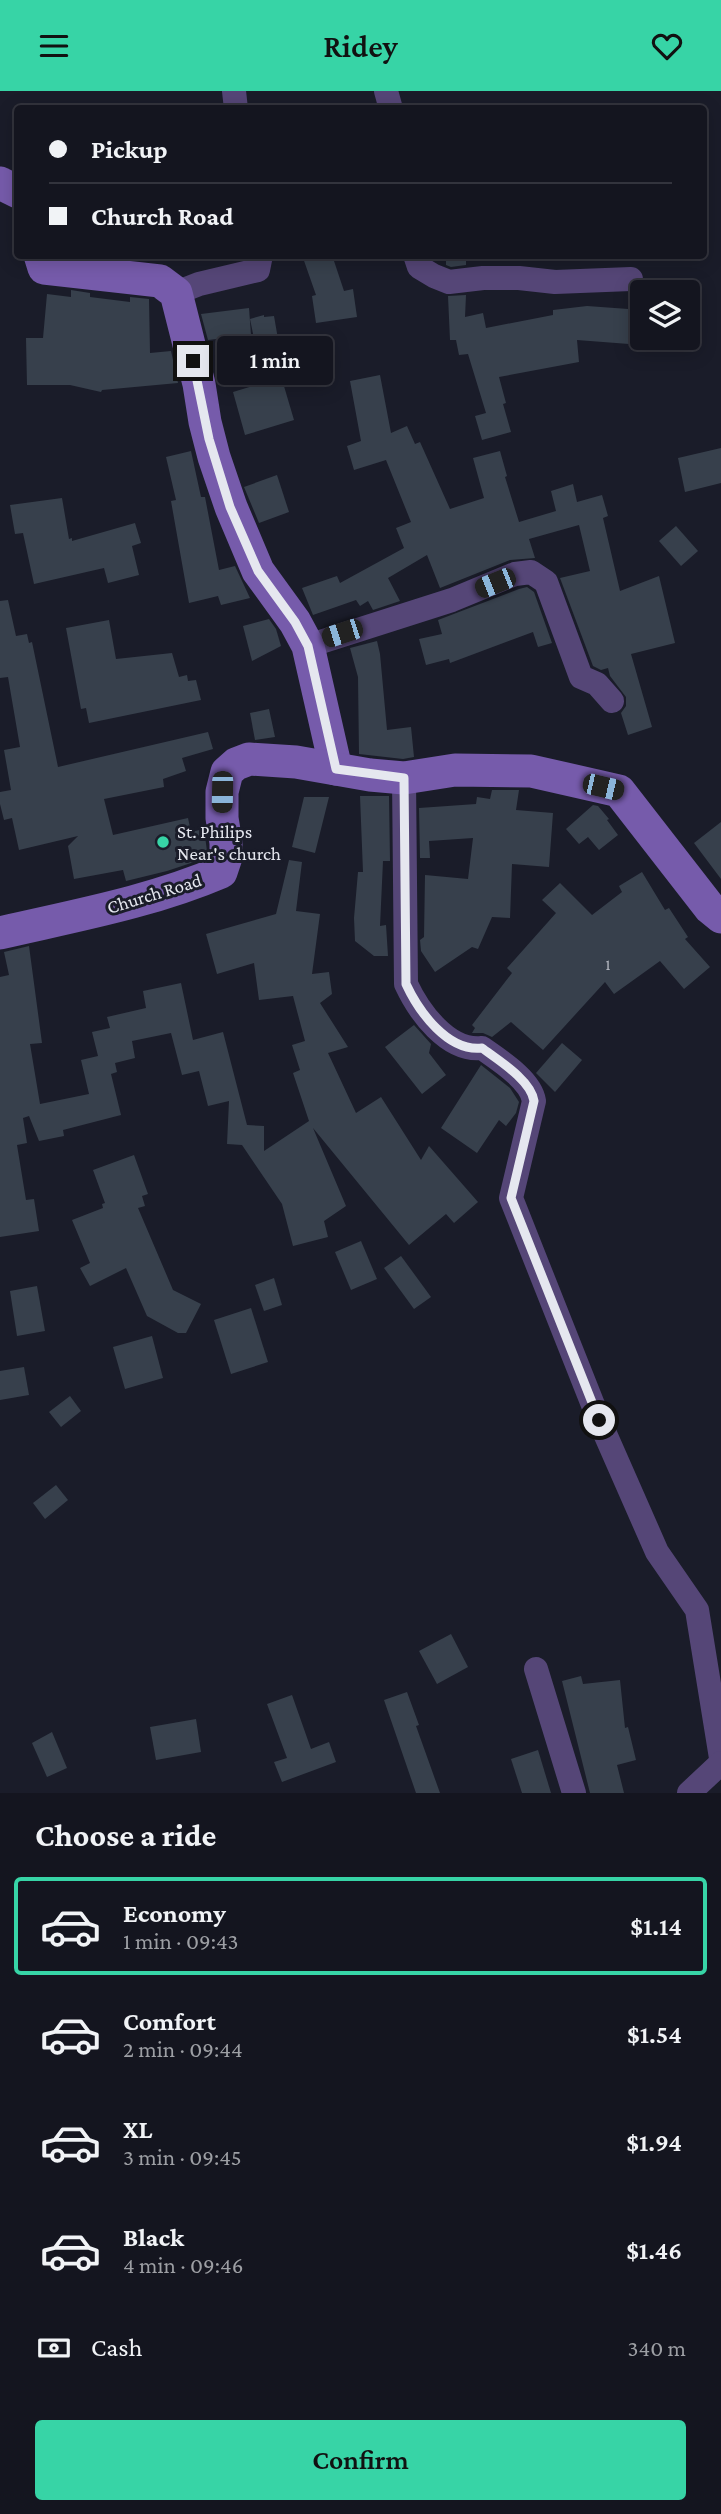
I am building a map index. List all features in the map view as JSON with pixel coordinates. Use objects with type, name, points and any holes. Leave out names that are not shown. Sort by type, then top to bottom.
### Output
[{"type":"street","points":[[41,259],[44,268],[160,281],[176,293],[199,384],[205,422],[230,507],[258,571],[295,622],[308,646],[336,769]]},
{"type":"street","points":[[176,293],[199,284],[258,270],[260,259]]},
{"type":"street","points":[[416,259],[419,267],[449,282],[495,278],[555,282],[631,279]]},
{"type":"street","points":[[308,646],[452,600],[515,574],[531,572],[546,582],[581,677],[597,684],[612,701]]},
{"type":"street","name":"Church Road","points":[[0,933],[102,909],[220,872],[226,857],[222,792],[227,772],[236,764],[249,759],[296,762],[404,778],[455,769],[531,771],[619,791],[710,908],[721,917]]},
{"type":"street","points":[[404,778],[406,984],[416,1007],[454,1044],[472,1049],[482,1048],[510,1068],[533,1094],[534,1101],[511,1198],[599,1420],[657,1552],[697,1609],[721,1761],[689,1793]]},
{"type":"street","points":[[536,1669],[574,1793]]},
{"type":"building","points":[[303,259],[333,259],[344,291],[353,289],[357,317],[316,323],[312,296],[316,295]]},
{"type":"building","points":[[446,259],[466,259],[466,265],[446,265]]},
{"type":"building","points":[[71,290],[90,293],[90,297],[130,302],[130,297],[149,299],[150,353],[171,351],[178,383],[101,392],[70,385],[27,385],[26,338],[43,338],[47,294],[71,297]]},
{"type":"building","points":[[466,295],[465,317],[483,313],[486,328],[553,315],[553,310],[587,306],[630,309],[630,344],[577,340],[579,362],[499,377],[511,432],[482,440],[475,416],[486,413],[468,354],[459,355],[456,340],[450,340],[448,296]]},
{"type":"building","points":[[249,308],[251,335],[208,340],[201,314]]},
{"type":"building","points":[[264,315],[274,316],[278,339],[284,338],[288,357],[276,359],[294,420],[245,435],[233,392],[263,383],[250,319]]},
{"type":"building","points":[[380,375],[391,433],[407,426],[415,444],[420,442],[450,509],[484,498],[473,458],[500,451],[519,522],[556,511],[551,491],[573,484],[577,502],[602,495],[608,516],[603,518],[620,591],[659,576],[675,643],[631,654],[652,727],[628,735],[621,713],[626,706],[626,697],[610,676],[608,668],[601,670],[593,666],[560,578],[590,571],[579,525],[529,539],[535,558],[510,560],[440,588],[427,555],[388,578],[400,601],[373,610],[368,601],[360,606],[356,600],[313,615],[302,588],[337,576],[340,583],[404,548],[396,528],[411,522],[386,460],[354,470],[347,446],[361,441],[350,381]]},
{"type":"building","points":[[721,448],[721,483],[685,492],[678,458]]},
{"type":"building","points":[[191,451],[201,497],[205,497],[219,570],[235,566],[250,598],[221,605],[218,596],[189,603],[171,501],[176,500],[166,457]]},
{"type":"building","points":[[277,475],[289,512],[259,523],[244,487]]},
{"type":"building","points":[[62,498],[69,539],[72,538],[72,541],[135,523],[141,543],[132,546],[139,575],[108,583],[104,568],[34,584],[23,533],[15,534],[10,505]]},
{"type":"building","points":[[676,526],[698,551],[681,566],[659,541]]},
{"type":"building","points":[[527,587],[534,592],[552,643],[538,647],[533,632],[450,663],[449,659],[426,665],[419,639],[442,634],[438,620]]},
{"type":"building","points":[[8,600],[16,636],[27,634],[29,643],[32,642],[58,767],[208,732],[213,749],[182,758],[186,771],[163,779],[164,787],[104,799],[113,835],[188,818],[191,832],[204,829],[207,851],[195,854],[197,861],[126,881],[123,870],[74,879],[68,846],[78,836],[19,850],[12,818],[4,820],[0,804],[0,792],[11,790],[4,750],[20,747],[8,677],[0,678],[0,601]]},
{"type":"building","points":[[269,619],[276,629],[281,646],[252,661],[243,626]]},
{"type":"building","points":[[109,620],[116,659],[172,653],[179,677],[187,675],[188,681],[196,680],[201,700],[89,723],[86,708],[81,709],[66,628]]},
{"type":"building","points":[[377,641],[387,730],[411,727],[414,757],[403,759],[359,754],[358,677],[350,648]]},
{"type":"building","points":[[269,709],[275,737],[255,740],[250,713]]},
{"type":"building","points":[[492,790],[519,790],[516,810],[553,813],[549,867],[512,864],[510,918],[492,917],[478,949],[472,947],[435,972],[421,951],[420,940],[424,937],[425,875],[468,879],[473,838],[429,841],[430,858],[420,858],[419,808],[476,804],[477,797],[490,799]]},
{"type":"building","points":[[360,796],[389,796],[390,861],[383,861],[380,926],[386,925],[388,956],[374,956],[355,941],[358,872],[363,872]]},
{"type":"building","points":[[304,797],[329,797],[315,853],[292,847]]},
{"type":"building","points":[[593,805],[598,806],[609,819],[607,820],[618,835],[599,850],[588,837],[579,844],[566,829]]},
{"type":"building","points":[[721,822],[721,879],[694,843]]},
{"type":"building","points":[[289,860],[302,862],[296,911],[320,914],[312,974],[329,972],[332,994],[320,1003],[348,1047],[328,1053],[356,1113],[381,1097],[421,1160],[429,1146],[478,1202],[454,1223],[446,1214],[409,1245],[313,1128],[346,1206],[324,1221],[328,1237],[293,1246],[282,1204],[242,1145],[227,1144],[229,1101],[208,1106],[199,1071],[182,1075],[171,1033],[132,1041],[135,1058],[115,1063],[117,1072],[111,1074],[121,1115],[63,1130],[64,1136],[39,1141],[29,1116],[23,1118],[27,1143],[17,1145],[26,1200],[34,1199],[39,1231],[0,1237],[0,977],[9,975],[4,952],[29,946],[42,1043],[30,1044],[40,1104],[89,1094],[81,1060],[98,1056],[92,1032],[110,1028],[107,1017],[146,1008],[143,991],[181,983],[193,1040],[223,1032],[247,1125],[264,1126],[264,1151],[309,1121],[293,1073],[300,1070],[292,1045],[305,1041],[293,996],[259,1000],[254,963],[217,974],[206,934],[276,914]]},
{"type":"building","points":[[642,872],[665,910],[669,908],[688,937],[685,939],[710,967],[684,989],[660,961],[614,994],[605,982],[543,1050],[511,1022],[492,1037],[483,1033],[472,1033],[475,1028],[472,1025],[512,973],[507,968],[556,913],[542,900],[560,883],[592,915],[622,892],[619,886]]},
{"type":"building","points":[[414,1025],[431,1044],[429,1053],[446,1075],[422,1094],[385,1047]]},
{"type":"building","points":[[562,1043],[582,1060],[555,1092],[536,1073]]},
{"type":"building","points":[[481,1065],[510,1088],[519,1102],[516,1113],[506,1126],[499,1120],[477,1153],[441,1128]]},
{"type":"building","points":[[134,1155],[148,1194],[142,1196],[145,1206],[138,1208],[173,1290],[201,1304],[186,1333],[178,1333],[147,1316],[126,1268],[90,1286],[80,1268],[90,1263],[72,1220],[103,1208],[102,1204],[105,1203],[93,1170]]},
{"type":"building","points":[[361,1241],[377,1279],[351,1290],[335,1252]]},
{"type":"building","points":[[401,1256],[431,1297],[414,1309],[384,1268]]},
{"type":"building","points":[[274,1278],[282,1305],[264,1311],[255,1285]]},
{"type":"building","points":[[37,1286],[45,1331],[17,1336],[10,1291]]},
{"type":"building","points":[[251,1308],[268,1362],[231,1374],[214,1320]]},
{"type":"building","points":[[152,1336],[163,1378],[125,1389],[113,1347]]},
{"type":"building","points":[[24,1367],[29,1395],[0,1400],[0,1371]]},
{"type":"building","points":[[70,1396],[81,1411],[61,1427],[49,1412]]},
{"type":"building","points":[[56,1485],[68,1500],[45,1519],[33,1503]]},
{"type":"building","points":[[451,1634],[468,1667],[437,1684],[419,1651]]},
{"type":"building","points":[[581,1676],[583,1684],[620,1680],[625,1728],[628,1727],[636,1760],[617,1765],[624,1793],[590,1793],[562,1681]]},
{"type":"building","points":[[407,1692],[440,1793],[416,1793],[384,1700]]},
{"type":"building","points":[[292,1695],[311,1749],[329,1742],[336,1762],[282,1782],[274,1762],[287,1758],[267,1704]]},
{"type":"building","points":[[196,1719],[201,1752],[156,1760],[150,1727]]},
{"type":"building","points":[[52,1732],[67,1768],[47,1777],[32,1743]]},
{"type":"building","points":[[538,1750],[551,1793],[522,1793],[511,1759]]},
{"type":"place","name":"St. Philips Near's church","points":[[163,842]]},
{"type":"route","points":[[193,361],[209,439],[230,507],[258,571],[295,622],[308,646],[336,769],[404,778],[406,984],[416,1007],[454,1044],[472,1049],[482,1048],[510,1068],[533,1094],[534,1101],[511,1198],[599,1420]]}]
